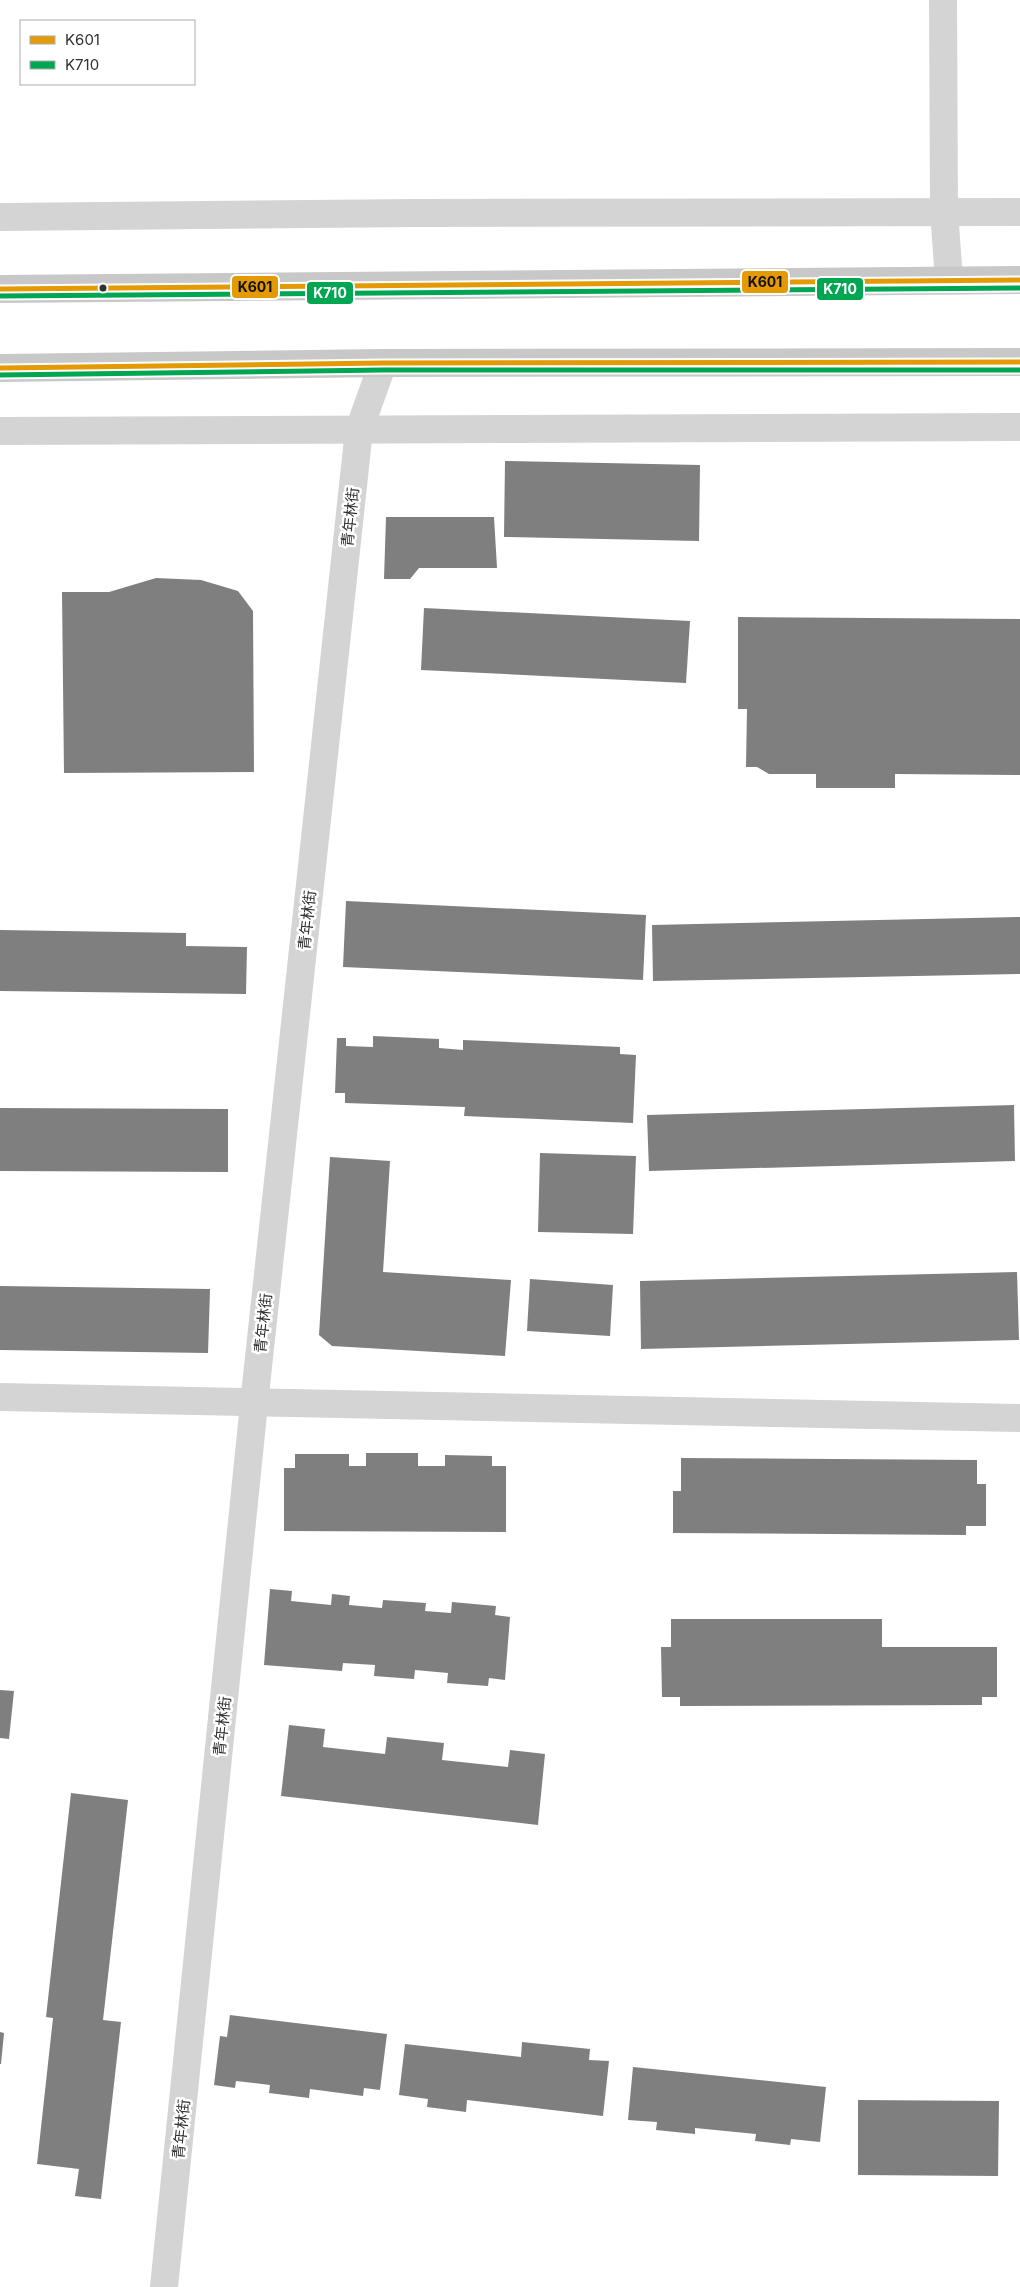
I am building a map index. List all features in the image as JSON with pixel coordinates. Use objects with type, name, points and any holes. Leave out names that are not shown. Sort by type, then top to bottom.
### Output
[{"type":"main road","points":[[0,289],[1020,280]]},
{"type":"main road","points":[[0,368],[383,363],[1020,362]]},
{"type":"street","points":[[943,0],[944,211],[949,280]]},
{"type":"street","points":[[0,217],[1020,212]]},
{"type":"street","name":"青年林街","points":[[164,2287],[254,1404],[359,430],[383,363]]},
{"type":"street","points":[[0,431],[1020,427]]},
{"type":"street","points":[[0,1397],[254,1404],[1020,1418]]},
{"type":"building","points":[[505,461],[700,465],[699,541],[504,537]]},
{"type":"building","points":[[386,517],[494,517],[497,568],[419,568],[410,579],[384,579]]},
{"type":"building","points":[[156,578],[201,580],[238,591],[253,611],[254,772],[64,773],[62,592],[109,592]]},
{"type":"building","points":[[424,608],[690,621],[686,683],[421,670]]},
{"type":"building","points":[[738,617],[1020,619],[1020,775],[895,774],[895,788],[816,788],[816,774],[769,774],[757,767],[746,767],[747,709],[738,709]]},
{"type":"building","points":[[346,901],[646,915],[643,980],[343,967]]},
{"type":"building","points":[[1020,917],[1020,974],[653,981],[652,925]]},
{"type":"building","points":[[0,930],[186,933],[186,946],[247,947],[246,994],[0,991]]},
{"type":"building","points":[[373,1036],[439,1039],[439,1048],[463,1050],[463,1040],[620,1047],[620,1054],[636,1055],[633,1123],[464,1116],[465,1107],[345,1103],[345,1093],[335,1093],[337,1038],[346,1038],[346,1046],[373,1047]]},
{"type":"building","points":[[1014,1105],[1015,1161],[649,1171],[647,1115]]},
{"type":"building","points":[[0,1108],[228,1109],[228,1172],[0,1171]]},
{"type":"building","points":[[540,1153],[636,1156],[633,1234],[538,1232]]},
{"type":"building","points":[[330,1157],[390,1161],[383,1272],[511,1280],[505,1356],[332,1346],[319,1335]]},
{"type":"building","points":[[1017,1272],[1019,1340],[641,1349],[640,1281]]},
{"type":"building","points":[[530,1279],[613,1285],[610,1336],[527,1331]]},
{"type":"building","points":[[0,1286],[210,1289],[208,1353],[0,1350]]},
{"type":"building","points":[[366,1453],[418,1453],[418,1466],[445,1466],[445,1455],[492,1456],[492,1466],[506,1466],[506,1532],[284,1531],[284,1468],[295,1468],[295,1454],[349,1454],[349,1466],[366,1466]]},
{"type":"building","points":[[681,1458],[977,1460],[977,1484],[986,1484],[986,1526],[966,1526],[966,1535],[673,1533],[673,1491],[681,1491]]},
{"type":"building","points":[[270,1589],[292,1591],[291,1601],[331,1605],[332,1594],[350,1596],[349,1605],[382,1608],[383,1600],[426,1603],[425,1611],[451,1613],[452,1602],[496,1606],[495,1615],[510,1617],[505,1680],[489,1678],[488,1686],[447,1683],[448,1673],[415,1670],[414,1679],[374,1676],[375,1665],[343,1663],[342,1671],[264,1665]]},
{"type":"building","points":[[671,1619],[882,1619],[882,1647],[997,1647],[997,1697],[982,1697],[982,1705],[680,1706],[680,1697],[662,1697],[661,1647],[671,1647]]},
{"type":"building","points":[[0,1690],[14,1691],[9,1739],[0,1738]]},
{"type":"building","points":[[289,1725],[325,1729],[323,1747],[385,1754],[387,1737],[444,1743],[442,1760],[508,1767],[510,1750],[545,1754],[538,1825],[281,1796]]},
{"type":"building","points":[[71,1793],[128,1800],[103,2020],[121,2022],[101,2199],[75,2196],[79,2169],[37,2164],[53,2018],[46,2017]]},
{"type":"building","points":[[230,2015],[387,2034],[380,2090],[364,2088],[363,2096],[310,2089],[309,2098],[269,2093],[270,2085],[236,2081],[235,2088],[214,2085],[220,2036],[227,2037]]},
{"type":"building","points":[[0,2032],[4,2033],[1,2064],[0,2064]]},
{"type":"building","points":[[522,2042],[590,2049],[589,2060],[609,2061],[603,2116],[467,2100],[466,2112],[427,2107],[428,2099],[399,2095],[405,2044],[521,2057]]},
{"type":"building","points":[[633,2067],[826,2087],[820,2142],[791,2139],[790,2145],[755,2141],[756,2134],[695,2128],[695,2134],[656,2130],[657,2122],[628,2120]]},
{"type":"building","points":[[858,2100],[999,2101],[998,2176],[858,2175]]},
{"type":"transit line","name":"K601","points":[[0,289],[1020,280]]},
{"type":"transit line","name":"K710","points":[[0,296],[1020,288]]},
{"type":"transit line","name":"K601","points":[[0,368],[383,363],[1020,362]]},
{"type":"transit line","name":"K710","points":[[0,375],[383,370],[1020,370]]}]
